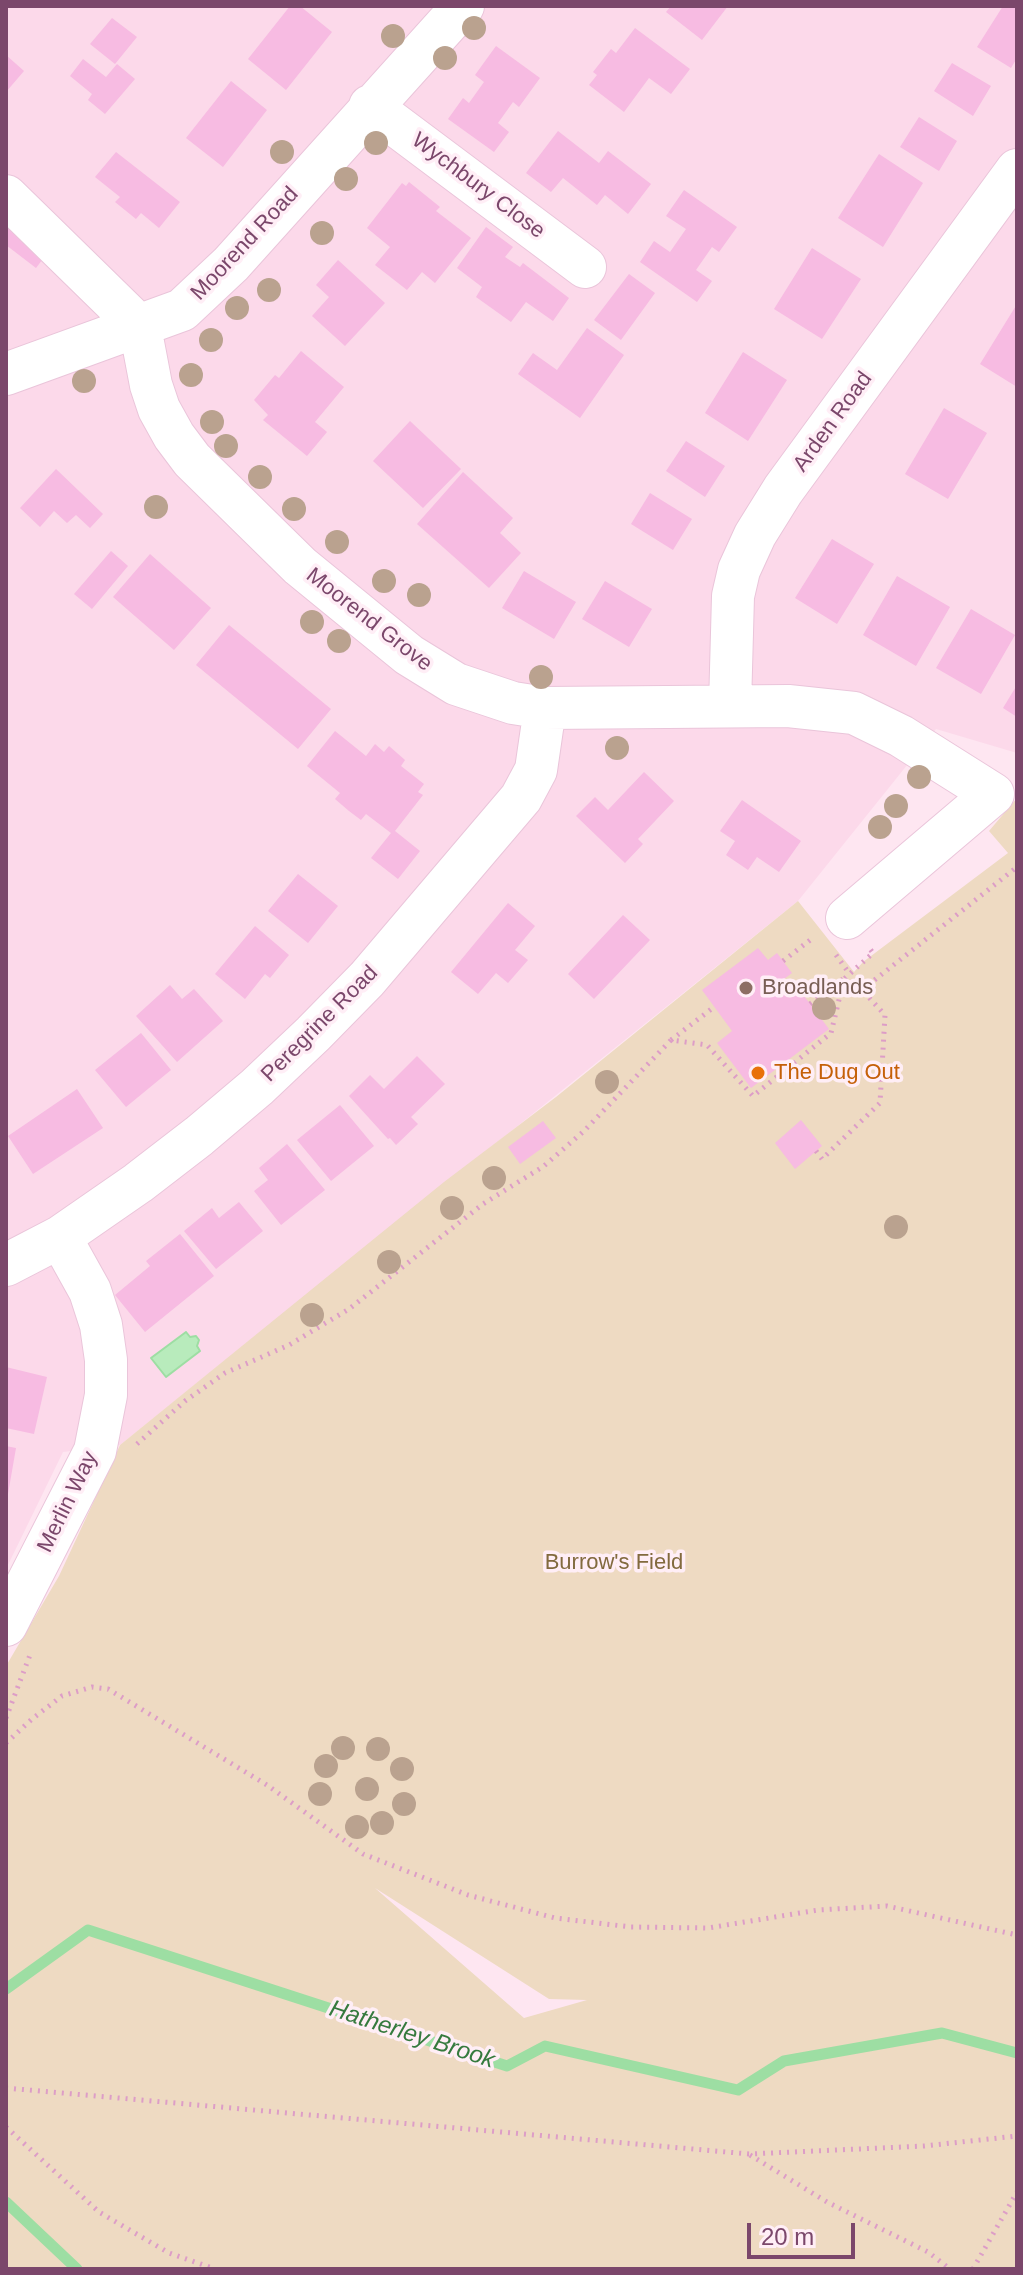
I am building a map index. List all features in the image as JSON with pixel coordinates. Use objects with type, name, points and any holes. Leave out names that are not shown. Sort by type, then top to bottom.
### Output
[{"type":"street","name":"Moorend Road","points":[[6,374],[182,310],[231,264],[463,6]]},
{"type":"street","name":"Wychbury Close","points":[[370,106],[585,267]]},
{"type":"street","name":"Arden Road","points":[[730,706],[733,596],[739,570],[755,535],[792,477],[1017,170]]},
{"type":"street","points":[[6,196],[140,327]]},
{"type":"street","name":"Moorend Grove","points":[[140,327],[159,409],[192,460],[300,566],[432,670],[481,694],[545,708],[730,706],[824,708],[854,713],[954,768],[993,794],[831,932]]},
{"type":"street","name":"Peregrine Road","points":[[6,1265],[60,1237],[199,1136],[280,1066],[367,979],[521,798],[536,770],[545,708]]},
{"type":"street","name":"Merlin Way","points":[[18,1640],[95,1451],[106,1395],[106,1360],[101,1325],[90,1291],[60,1237]]},
{"type":"path","points":[[862,990],[1017,867]]},
{"type":"path","points":[[783,961],[831,932]]},
{"type":"path","points":[[810,1004],[848,977],[873,953],[831,932]]},
{"type":"path","points":[[816,1151],[822,1159],[880,1103],[885,1015],[848,977],[831,932]]},
{"type":"path","points":[[671,1040],[707,1045],[753,1096],[831,1033],[848,977]]},
{"type":"path","points":[[129,1451],[185,1401],[225,1373],[289,1345],[349,1309],[483,1204],[544,1166],[606,1109],[671,1040],[714,1007]]},
{"type":"path","points":[[6,1718],[18,1640]]},
{"type":"path","points":[[6,1743],[62,1696],[92,1687],[108,1689],[267,1785],[363,1854],[468,1895],[555,1918],[631,1927],[708,1928],[818,1910],[887,1906],[1017,1935]]},
{"type":"path","points":[[6,2088],[749,2154],[924,2146],[1017,2136]]},
{"type":"path","points":[[6,2127],[99,2212],[169,2253],[215,2269]]},
{"type":"path","points":[[749,2154],[827,2202],[928,2252],[950,2269]]},
{"type":"path","points":[[973,2269],[1017,2192]]},
{"type":"shaded area","points":[[6,6],[1017,6],[1017,753],[936,729],[798,901],[120,1445],[63,1452],[6,1569]]},
{"type":"shaded area","points":[[186,1332],[199,1340],[197,1346],[200,1351],[166,1377],[151,1358]]},
{"type":"green space","name":"Burrow's Field","points":[[1017,798],[1017,2269],[6,2269],[6,1666],[59,1576],[120,1445],[798,901],[854,972],[863,962],[1008,853],[989,831]],"holes":[[[375,1888],[549,1999],[587,2000],[524,2018]]]},
{"type":"building","points":[[290,6],[300,6],[332,32],[286,90],[248,59]]},
{"type":"building","points":[[671,6],[728,6],[702,40],[666,12]]},
{"type":"building","points":[[1003,6],[1017,6],[1017,58],[1011,68],[977,47]]},
{"type":"building","points":[[112,18],[137,37],[115,64],[90,44]]},
{"type":"building","points":[[635,28],[690,69],[671,94],[649,78],[624,112],[589,85],[597,75],[593,72],[611,49],[616,53]]},
{"type":"building","points":[[496,46],[540,78],[519,107],[513,102],[498,123],[509,132],[494,152],[448,119],[463,98],[469,103],[484,82],[475,75]]},
{"type":"building","points":[[6,55],[24,71],[6,92]]},
{"type":"building","points":[[83,59],[106,77],[117,64],[135,79],[105,114],[88,100],[92,94],[70,76]]},
{"type":"building","points":[[952,63],[991,86],[973,116],[934,91]]},
{"type":"building","points":[[231,81],[267,110],[223,167],[186,138]]},
{"type":"building","points":[[919,117],[957,141],[939,171],[900,147]]},
{"type":"building","points":[[558,131],[599,163],[608,151],[651,184],[628,214],[605,195],[597,205],[563,178],[551,192],[526,173]]},
{"type":"building","points":[[116,152],[180,202],[159,228],[141,213],[136,219],[115,202],[120,197],[95,177]]},
{"type":"building","points":[[879,154],[923,183],[883,247],[838,218]]},
{"type":"building","points":[[409,182],[440,207],[436,211],[471,238],[435,283],[422,272],[407,290],[375,265],[390,247],[367,228],[402,183],[406,186]]},
{"type":"building","points":[[684,190],[737,227],[719,252],[712,247],[696,270],[712,281],[697,302],[640,262],[654,241],[670,252],[686,229],[666,216]]},
{"type":"building","points":[[6,226],[45,256],[36,268],[6,245]]},
{"type":"building","points":[[486,227],[513,247],[505,257],[520,267],[523,263],[569,298],[553,321],[526,302],[511,322],[476,297],[482,287],[457,268]]},
{"type":"building","points":[[812,248],[861,279],[822,339],[774,309]]},
{"type":"building","points":[[338,260],[385,303],[345,346],[312,316],[329,297],[316,285]]},
{"type":"building","points":[[629,274],[655,293],[621,340],[594,320]]},
{"type":"building","points":[[1017,304],[1017,387],[980,364]]},
{"type":"building","points":[[587,328],[624,355],[580,418],[518,374],[533,353],[557,370]]},
{"type":"building","points":[[301,351],[344,387],[315,422],[327,432],[307,456],[263,420],[268,415],[254,400],[275,375],[279,378]]},
{"type":"building","points":[[743,352],[787,380],[748,441],[705,413]]},
{"type":"building","points":[[944,408],[987,433],[948,499],[905,474]]},
{"type":"building","points":[[410,421],[461,469],[423,508],[373,461]]},
{"type":"building","points":[[686,441],[725,466],[705,497],[666,471]]},
{"type":"building","points":[[56,469],[103,514],[90,528],[76,515],[67,523],[54,511],[40,527],[20,508]]},
{"type":"building","points":[[463,472],[513,518],[500,533],[521,553],[489,588],[417,524]]},
{"type":"building","points":[[650,493],[692,519],[673,550],[631,524]]},
{"type":"building","points":[[832,539],[874,564],[837,624],[795,598]]},
{"type":"building","points":[[111,551],[128,566],[92,609],[74,594]]},
{"type":"building","points":[[150,554],[211,608],[174,650],[113,597]]},
{"type":"building","points":[[524,571],[576,602],[554,639],[502,608]]},
{"type":"building","points":[[897,576],[950,607],[916,666],[863,635]]},
{"type":"building","points":[[605,581],[652,609],[629,647],[582,619]]},
{"type":"building","points":[[971,609],[1015,635],[981,694],[936,668]]},
{"type":"building","points":[[229,625],[331,709],[298,749],[196,665]]},
{"type":"building","points":[[1017,685],[1017,717],[1003,708]]},
{"type":"building","points":[[335,731],[366,756],[375,744],[384,752],[389,746],[405,760],[401,766],[424,784],[418,792],[423,795],[395,831],[420,851],[398,879],[371,858],[391,833],[366,814],[361,820],[349,811],[335,799],[340,793],[307,766]]},
{"type":"building","points":[[644,772],[674,801],[638,839],[643,844],[625,863],[576,816],[595,797],[608,810]]},
{"type":"building","points":[[742,800],[801,841],[779,872],[757,857],[748,870],[726,855],[735,841],[720,831]]},
{"type":"building","points":[[298,874],[338,906],[308,943],[268,911]]},
{"type":"building","points":[[508,903],[535,926],[515,950],[528,960],[508,983],[496,973],[478,994],[451,972]]},
{"type":"building","points":[[623,915],[650,940],[594,999],[568,974]]},
{"type":"building","points":[[255,926],[289,955],[270,978],[265,974],[245,999],[215,974]]},
{"type":"building","points":[[758,948],[768,960],[777,953],[792,973],[784,979],[791,987],[795,984],[829,1029],[751,1088],[717,1043],[732,1031],[702,990]]},
{"type":"building","points":[[170,985],[182,999],[194,989],[223,1021],[177,1062],[136,1016]]},
{"type":"building","points":[[141,1033],[171,1070],[126,1107],[95,1070]]},
{"type":"building","points":[[417,1056],[445,1084],[411,1117],[418,1124],[396,1145],[349,1096],[370,1075],[384,1089]]},
{"type":"building","points":[[77,1089],[103,1128],[33,1174],[8,1136]]},
{"type":"building","points":[[340,1105],[374,1146],[331,1181],[297,1140]]},
{"type":"building","points":[[801,1120],[822,1146],[795,1169],[775,1143]]},
{"type":"building","points":[[543,1121],[556,1138],[520,1164],[508,1147]]},
{"type":"building","points":[[287,1144],[325,1190],[281,1225],[254,1191],[268,1180],[259,1168]]},
{"type":"building","points":[[239,1202],[263,1231],[216,1269],[184,1231],[212,1208],[219,1218]]},
{"type":"building","points":[[180,1234],[214,1276],[145,1332],[115,1295],[150,1266],[146,1261]]},
{"type":"building","points":[[6,1367],[47,1377],[34,1434],[6,1428]]},
{"type":"building","points":[[6,1446],[16,1448],[8,1494],[6,1494]]},
{"type":"waterway","name":"Hatherley Brook","points":[[6,1989],[88,1930],[507,2066],[545,2046],[738,2090],[784,2061],[942,2033],[1017,2053]]},
{"type":"waterway","points":[[6,2202],[77,2269]]},
{"type":"place","name":"Broadlands","points":[[746,988]]},
{"type":"place","name":"The Dug Out","points":[[758,1073]]}]
